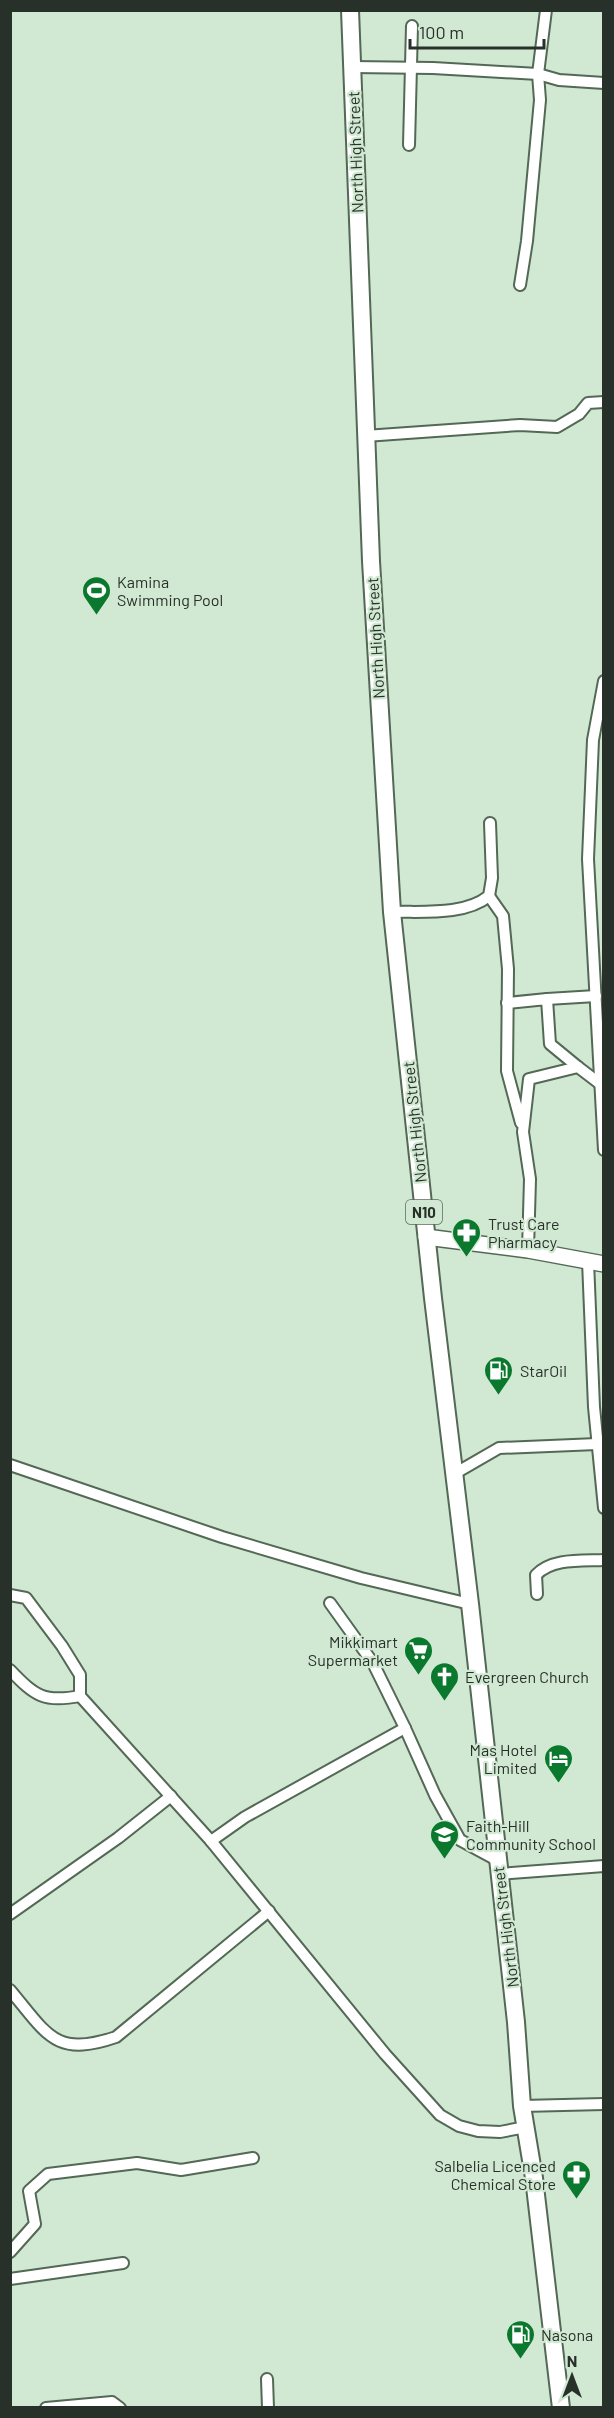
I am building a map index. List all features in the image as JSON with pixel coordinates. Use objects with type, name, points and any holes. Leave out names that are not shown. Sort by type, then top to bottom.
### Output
[{"type":"highway","name":"North High Street","points":[[350,10],[365,436],[379,725],[392,912],[426,1237],[470,1604],[522,2106],[534,2178],[561,2408]]},
{"type":"main road","points":[[426,1237],[528,1250],[603,1264]]},
{"type":"street","points":[[520,285],[540,100],[537,74],[546,10]]},
{"type":"street","points":[[409,145],[412,26]]},
{"type":"street","points":[[352,67],[537,74],[559,80],[601,80]]},
{"type":"street","points":[[365,436],[520,425],[557,427],[579,414],[588,403],[603,402]]},
{"type":"street","points":[[603,681],[588,859],[603,1150]]},
{"type":"street","points":[[392,912],[448,910],[482,902],[489,896],[492,878],[490,823]]},
{"type":"street","points":[[489,896],[503,916],[507,1071],[523,1132],[530,1179],[528,1250]]},
{"type":"street","points":[[507,1003],[596,996]]},
{"type":"street","points":[[547,999],[550,1044],[599,1083]]},
{"type":"street","points":[[523,1132],[529,1079],[578,1067]]},
{"type":"street","points":[[588,1261],[597,1444],[603,1509]]},
{"type":"street","points":[[454,1474],[499,1448],[597,1444]]},
{"type":"street","points":[[10,1465],[243,1543],[361,1578],[470,1604]]},
{"type":"street","points":[[537,1594],[536,1575],[550,1564],[603,1560]]},
{"type":"street","points":[[10,1595],[26,1598],[62,1646],[80,1675],[80,1696],[211,1841],[385,2054],[440,2115],[459,2126],[478,2131],[500,2132],[526,2127]]},
{"type":"street","points":[[330,1603],[373,1663],[435,1795],[460,1840],[498,1867],[603,1866]]},
{"type":"street","points":[[10,1670],[31,1692],[44,1698],[63,1699],[80,1696]]},
{"type":"street","points":[[211,1841],[245,1817],[405,1728]]},
{"type":"street","points":[[10,1914],[118,1838],[171,1796]]},
{"type":"street","points":[[10,1990],[45,2032],[62,2043],[90,2046],[116,2037],[269,1911]]},
{"type":"street","points":[[522,2106],[603,2104]]},
{"type":"street","points":[[10,2252],[35,2224],[28,2191],[48,2174],[137,2163],[181,2170],[253,2158]]},
{"type":"street","points":[[10,2279],[123,2263]]},
{"type":"street","points":[[267,2379],[268,2408]]},
{"type":"street","points":[[46,2408],[112,2402],[120,2408]]},
{"type":"place","name":"Kamina Swimming Pool","points":[[96,616]]},
{"type":"place","name":"Trust Care Pharmacy","points":[[467,1258]]},
{"type":"place","name":"StarOil","points":[[499,1396]]},
{"type":"place","name":"Mikkimart Supermarket","points":[[419,1676]]},
{"type":"place","name":"Evergreen Church","points":[[444,1702]]},
{"type":"place","name":"Mas Hotel Limited","points":[[558,1784]]},
{"type":"place","name":"Faith-Hill Community School","points":[[445,1860]]},
{"type":"place","name":"Salbelia Licenced Chemical Store","points":[[577,2200]]},
{"type":"place","name":"Nasona","points":[[520,2360]]}]
